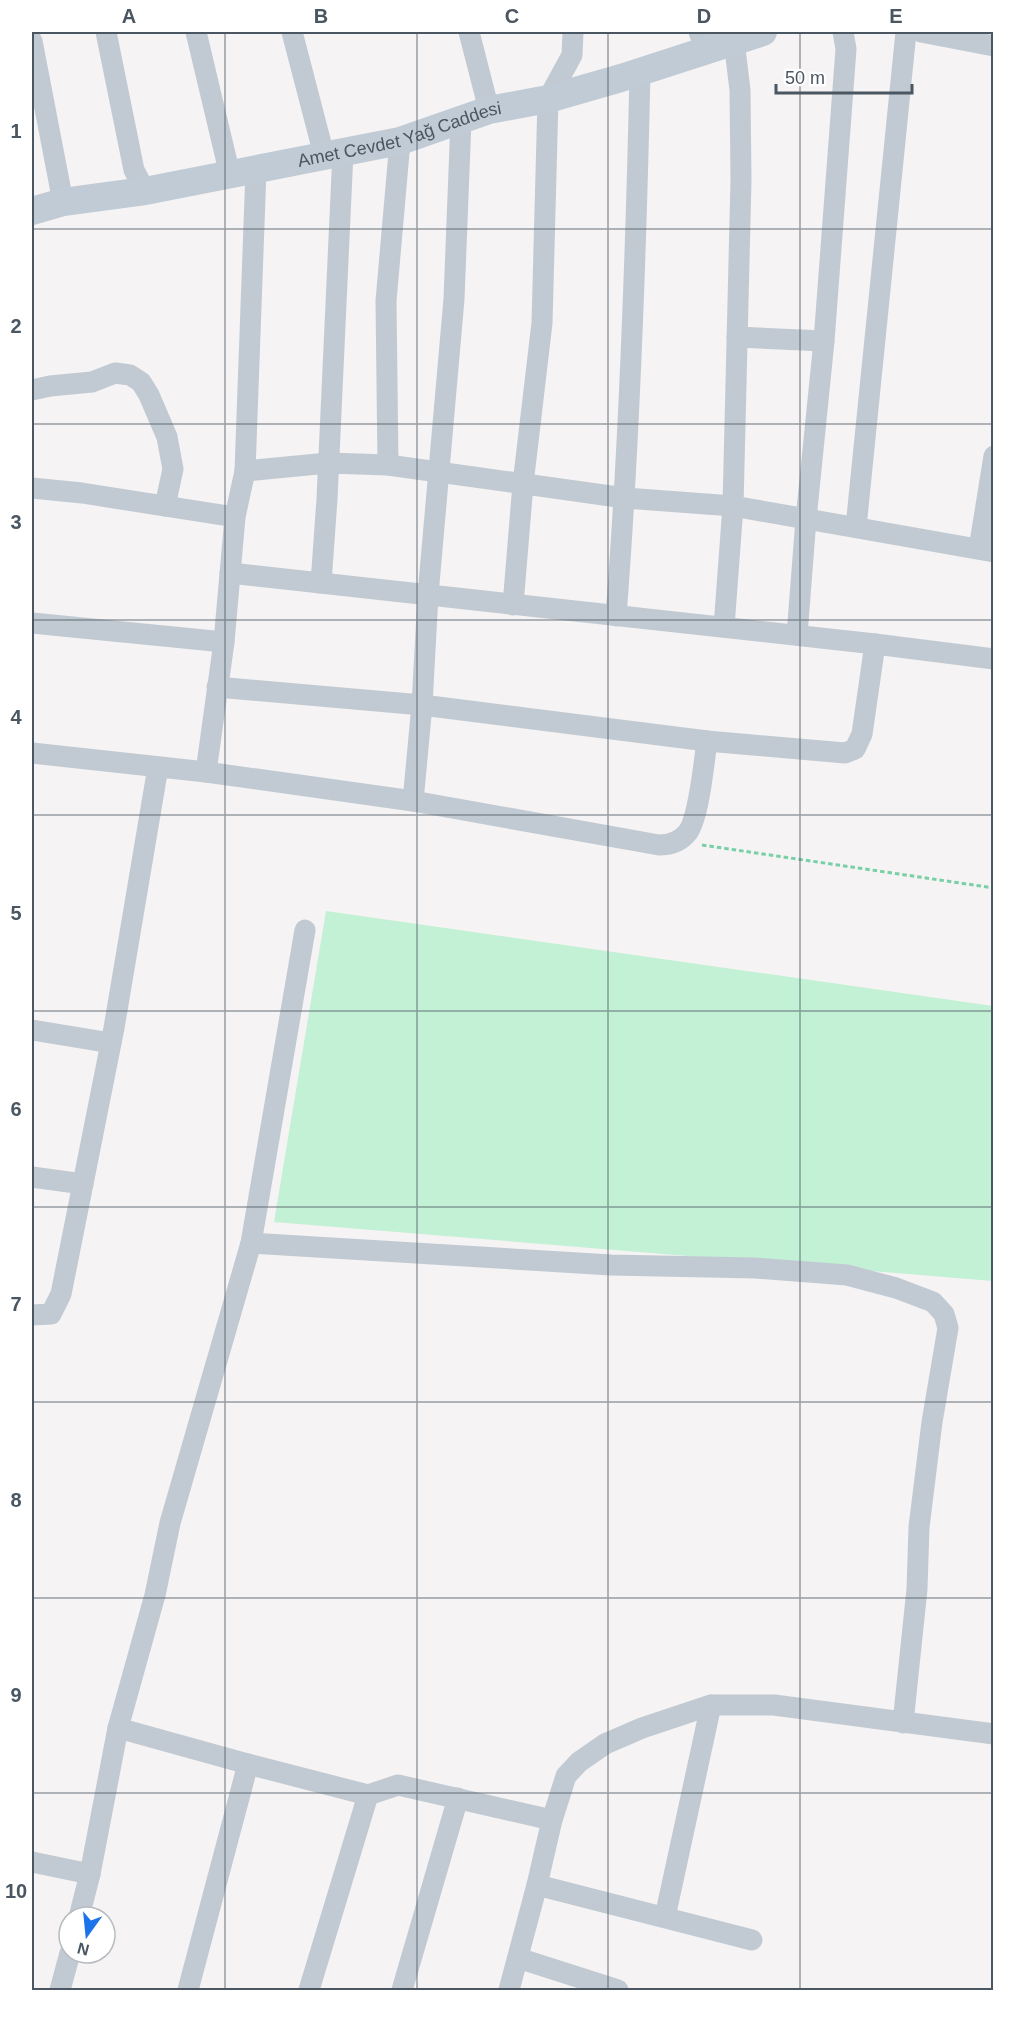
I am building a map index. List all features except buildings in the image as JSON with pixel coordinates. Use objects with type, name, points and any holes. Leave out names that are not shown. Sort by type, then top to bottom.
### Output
[{"type":"street","points":[[106,32],[134,170],[145,191]]},
{"type":"street","points":[[196,32],[243,172],[245,471],[235,517],[224,642],[206,772]]},
{"type":"street","points":[[292,32],[334,153],[328,463],[321,583]]},
{"type":"street","points":[[469,32],[489,110]]},
{"type":"street","points":[[513,605],[542,323],[548,99],[572,55],[573,32]]},
{"type":"street","name":"Amet Cevdet Yağ Caddesi","points":[[32,210],[63,202],[145,191],[400,141],[489,110],[548,99],[640,72],[703,41],[734,41],[762,32]]},
{"type":"street","points":[[797,635],[824,341],[846,49],[843,32]]},
{"type":"street","points":[[856,526],[906,32]]},
{"type":"street","points":[[921,32],[993,46]]},
{"type":"street","points":[[32,41],[63,202]]},
{"type":"street","points":[[724,627],[733,506],[741,180],[740,90],[734,41]]},
{"type":"street","points":[[616,616],[625,498],[635,290],[640,72]]},
{"type":"street","points":[[413,801],[454,298],[461,120]]},
{"type":"street","points":[[388,465],[386,301],[400,141]]},
{"type":"street","points":[[737,337],[824,341]]},
{"type":"street","points":[[32,390],[92,382],[115,373],[130,375],[141,382],[167,437],[173,469],[165,506]]},
{"type":"street","points":[[245,471],[328,463],[388,465],[625,498],[733,506],[856,526],[986,551],[993,456]]},
{"type":"street","points":[[32,488],[235,517]]},
{"type":"street","points":[[230,573],[797,635],[993,659]]},
{"type":"street","points":[[32,623],[224,642]]},
{"type":"street","points":[[218,687],[422,705],[707,741],[844,753],[855,749],[862,734],[875,644]]},
{"type":"street","points":[[32,753],[206,772],[413,801],[667,845],[687,834],[694,819],[707,741]]},
{"type":"street","points":[[32,1315],[51,1314],[61,1294],[111,1043],[158,767]]},
{"type":"street","points":[[82,1905],[118,1728],[155,1595],[170,1523],[251,1243],[304,930]]},
{"type":"street","points":[[32,1030],[111,1043]]},
{"type":"street","points":[[32,1177],[83,1184]]},
{"type":"street","points":[[251,1243],[611,1265],[755,1268],[847,1275],[896,1288],[933,1302],[944,1314],[948,1328],[932,1422],[919,1527],[917,1590],[903,1723]]},
{"type":"street","points":[[665,1917],[711,1704]]},
{"type":"street","points":[[509,1990],[552,1820],[566,1776],[579,1762],[614,1740],[711,1704],[774,1705],[993,1734]]},
{"type":"street","points":[[118,1728],[368,1795],[398,1785],[552,1820]]},
{"type":"street","points":[[188,1990],[248,1764]]},
{"type":"street","points":[[309,1990],[368,1795]]},
{"type":"street","points":[[402,1990],[458,1798]]},
{"type":"street","points":[[32,1862],[90,1874]]},
{"type":"street","points":[[537,1885],[752,1940]]},
{"type":"street","points":[[518,1958],[618,1990]]},
{"type":"street","points":[[60,1990],[67,1965]]},
{"type":"path","points":[[681,839],[699,844],[993,888]]},
{"type":"green space","points":[[326,911],[993,1006],[993,1281],[274,1222]]}]
